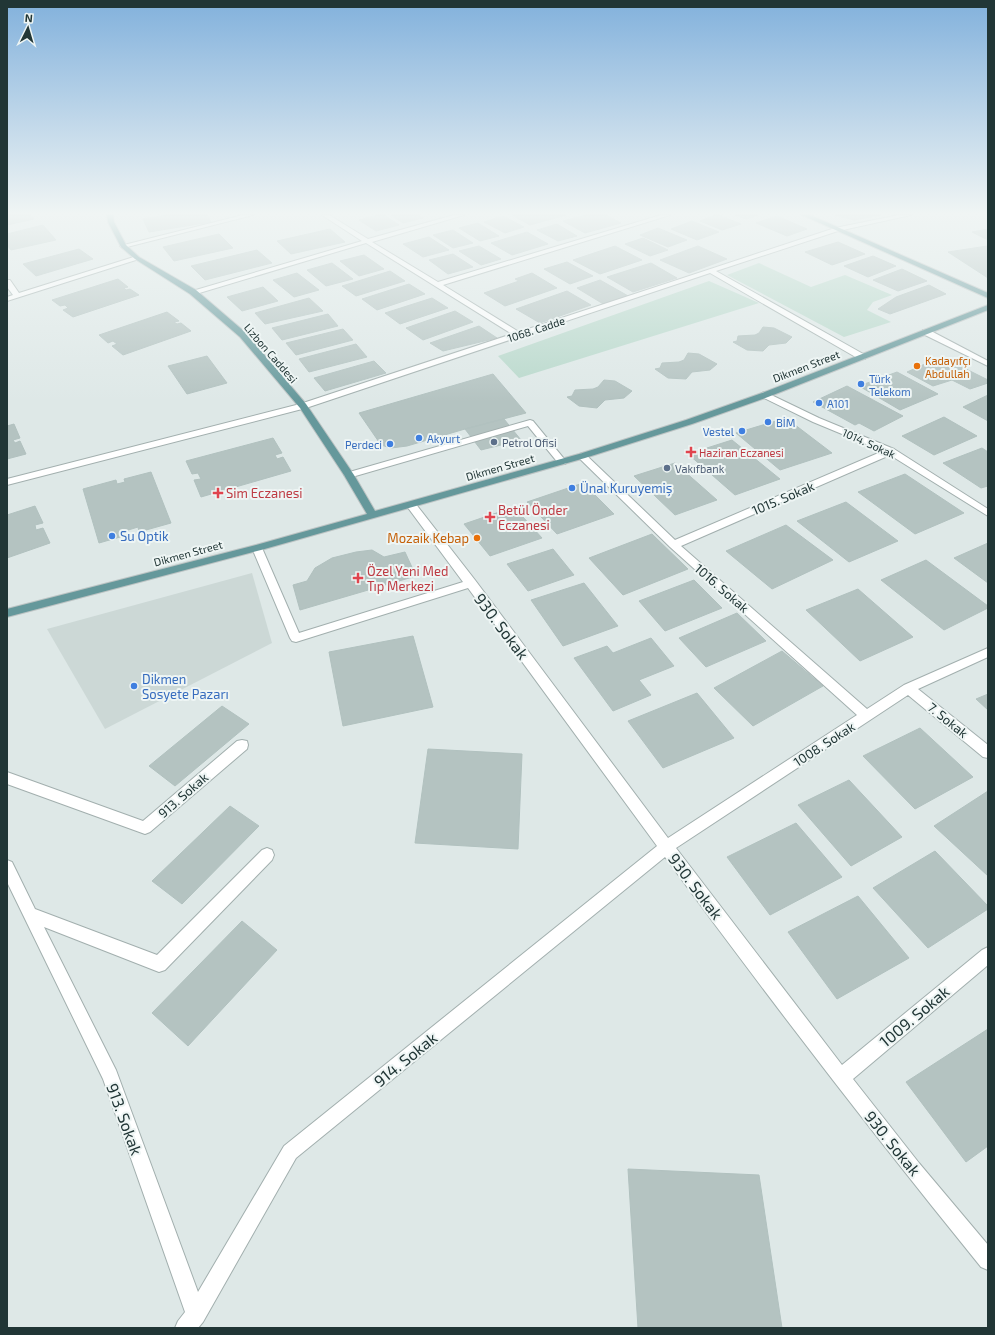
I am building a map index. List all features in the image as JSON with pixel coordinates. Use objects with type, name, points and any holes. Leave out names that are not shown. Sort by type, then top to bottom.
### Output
[{"type":"main road","name":"Lizbon Caddesi","points":[[169,277],[193,292],[243,335],[303,406],[349,475],[373,516]]},
{"type":"main road","points":[[946,277],[988,296]]},
{"type":"main road","name":"Dikmen Street","points":[[7,613],[257,548],[582,456],[689,422],[765,395],[988,307]]},
{"type":"street","points":[[7,299],[76,277]]},
{"type":"street","points":[[193,292],[243,277]]},
{"type":"street","points":[[425,277],[518,335]]},
{"type":"street","points":[[437,285],[462,277]]},
{"type":"street","name":"1068. Cadde","points":[[7,482],[303,406],[692,277]]},
{"type":"street","points":[[722,277],[862,357]]},
{"type":"street","points":[[7,282],[17,296]]},
{"type":"street","points":[[926,332],[988,364]]},
{"type":"street","name":"1014. Sokak","points":[[765,395],[816,420],[891,451],[988,513]]},
{"type":"street","points":[[349,475],[530,423],[562,462]]},
{"type":"street","name":"1015. Sokak","points":[[674,546],[891,451]]},
{"type":"street","name":"1016. Sokak","points":[[582,456],[674,546],[867,716]]},
{"type":"street","name":"930. Sokak","points":[[412,505],[666,847],[841,1077],[889,1139],[988,1260]]},
{"type":"street","points":[[257,548],[296,638],[471,584]]},
{"type":"street","name":"1008. Sokak","points":[[666,847],[908,688],[988,652]]},
{"type":"street","name":"7. Sokak","points":[[908,688],[988,753]]},
{"type":"street","name":"913. Sokak","points":[[7,778],[145,828],[242,745]]},
{"type":"street","name":"914. Sokak","points":[[191,1322],[290,1152],[666,847]]},
{"type":"street","points":[[30,914],[159,964],[267,855]]},
{"type":"street","name":"913. Sokak","points":[[7,867],[110,1076],[191,1322]]},
{"type":"street","name":"1009. Sokak","points":[[841,1077],[988,955]]},
{"type":"shaded area","name":"Dikmen Sosyete Pazarı","points":[[252,573],[272,643],[105,729],[47,629]]},
{"type":"green space","points":[[731,277],[790,277],[811,287],[838,277],[850,277],[892,295],[873,302],[867,310],[891,322],[844,337]]},
{"type":"green space","points":[[709,281],[759,303],[519,378],[498,356]]},
{"type":"building","points":[[202,277],[216,277],[205,280]]},
{"type":"building","points":[[282,277],[303,277],[319,290],[294,297],[273,280]]},
{"type":"building","points":[[316,277],[351,277],[353,279],[326,286]]},
{"type":"building","points":[[370,277],[399,277],[405,281],[356,296],[342,286]]},
{"type":"building","points":[[520,277],[539,277],[557,288],[505,306],[484,293],[519,281],[515,279]]},
{"type":"building","points":[[558,277],[589,277],[570,284]]},
{"type":"building","points":[[608,277],[677,278],[633,292]]},
{"type":"building","points":[[880,277],[919,277],[927,281],[898,291],[873,280]]},
{"type":"building","points":[[118,279],[128,287],[124,288],[126,290],[130,289],[139,295],[73,317],[63,310],[68,308],[65,305],[60,306],[52,300]]},
{"type":"building","points":[[600,280],[630,297],[605,305],[577,288]]},
{"type":"building","points":[[409,284],[425,294],[377,310],[362,299]]},
{"type":"building","points":[[929,285],[946,294],[890,314],[878,309],[896,297]]},
{"type":"building","points":[[263,287],[278,301],[242,311],[227,297]]},
{"type":"building","points":[[567,291],[591,305],[540,323],[516,309]]},
{"type":"building","points":[[309,298],[323,311],[265,324],[255,313]]},
{"type":"building","points":[[432,298],[448,308],[400,324],[385,313]]},
{"type":"building","points":[[455,311],[473,322],[423,340],[406,328]]},
{"type":"building","points":[[167,312],[179,321],[174,322],[177,324],[181,323],[191,331],[123,355],[112,346],[117,344],[113,341],[108,343],[99,335]]},
{"type":"building","points":[[328,314],[338,326],[282,340],[272,328]]},
{"type":"building","points":[[479,326],[497,338],[443,351],[430,343]]},
{"type":"building","points":[[763,327],[774,328],[792,337],[786,343],[769,345],[763,351],[747,350],[733,342],[737,341],[738,336],[755,335],[759,333]]},
{"type":"building","points":[[343,329],[353,340],[296,355],[286,343]]},
{"type":"building","points":[[356,344],[367,357],[309,372],[299,359]]},
{"type":"building","points":[[688,353],[699,354],[717,364],[710,370],[692,372],[686,379],[668,378],[655,369],[660,368],[662,363],[679,362],[684,360]]},
{"type":"building","points":[[207,356],[227,383],[187,394],[168,366]]},
{"type":"building","points":[[374,361],[386,373],[325,391],[314,378]]},
{"type":"building","points":[[927,363],[960,366],[988,380],[988,383],[970,389],[952,380],[933,386],[907,372]]},
{"type":"building","points":[[897,372],[938,394],[900,410],[859,386]]},
{"type":"building","points":[[493,374],[526,413],[407,446],[391,448],[381,445],[359,413]]},
{"type":"building","points":[[604,380],[615,381],[632,391],[624,398],[605,400],[597,408],[579,406],[567,397],[572,396],[575,390],[593,389],[598,387]]},
{"type":"building","points":[[847,386],[903,416],[874,431],[859,423],[855,425],[813,402]]},
{"type":"building","points":[[988,395],[988,421],[963,407]]},
{"type":"building","points":[[944,417],[977,436],[934,455],[902,436]]},
{"type":"building","points":[[786,418],[832,453],[780,470],[736,433]]},
{"type":"building","points":[[504,419],[521,440],[481,450],[465,429]]},
{"type":"building","points":[[14,424],[20,438],[13,440],[15,443],[20,441],[26,454],[7,459],[7,426]]},
{"type":"building","points":[[273,438],[282,453],[275,455],[277,459],[283,457],[291,471],[201,497],[194,480],[201,479],[198,473],[192,474],[186,461]]},
{"type":"building","points":[[732,440],[780,479],[735,495],[688,454]]},
{"type":"building","points":[[982,448],[988,452],[988,486],[981,488],[943,463]]},
{"type":"building","points":[[675,463],[717,500],[675,515],[634,476]]},
{"type":"building","points":[[151,472],[171,523],[139,532],[138,527],[125,531],[127,535],[99,543],[83,489],[116,480],[117,484],[125,482],[124,479]]},
{"type":"building","points":[[905,474],[964,513],[915,534],[858,492]]},
{"type":"building","points":[[583,483],[614,514],[557,534],[527,502]]},
{"type":"building","points":[[846,502],[898,541],[849,562],[797,521]]},
{"type":"building","points":[[35,506],[43,523],[35,525],[36,530],[43,528],[50,543],[7,558],[7,515]]},
{"type":"building","points":[[514,507],[542,538],[490,556],[464,524]]},
{"type":"building","points":[[786,525],[833,560],[772,589],[726,551]]},
{"type":"building","points":[[652,534],[688,569],[623,595],[589,558]]},
{"type":"building","points":[[988,543],[988,583],[954,558]]},
{"type":"building","points":[[553,549],[574,575],[528,591],[507,564]]},
{"type":"building","name":"Özel Yeni Med Tıp Merkezi","points":[[372,550],[384,557],[405,552],[416,576],[300,610],[293,585],[307,581],[315,568],[332,558]]},
{"type":"building","points":[[926,560],[988,606],[988,608],[944,630],[881,580]]},
{"type":"building","points":[[694,580],[722,608],[665,631],[639,601]]},
{"type":"building","points":[[584,583],[618,626],[563,646],[531,600]]},
{"type":"building","points":[[858,589],[913,637],[860,661],[806,610]]},
{"type":"building","points":[[737,613],[766,641],[706,667],[679,638]]},
{"type":"building","points":[[413,636],[433,707],[343,726],[329,652]]},
{"type":"building","points":[[651,638],[674,666],[639,680],[651,695],[613,711],[574,658],[607,646],[613,653]]},
{"type":"building","points":[[782,651],[823,686],[753,726],[714,688]]},
{"type":"building","points":[[697,693],[734,738],[663,768],[628,721]]},
{"type":"building","points":[[988,694],[988,710],[976,699]]},
{"type":"building","points":[[222,706],[249,724],[175,786],[149,766]]},
{"type":"building","points":[[920,728],[973,777],[915,809],[863,756]]},
{"type":"building","points":[[428,749],[522,754],[518,849],[415,843]]},
{"type":"building","points":[[849,780],[902,837],[851,866],[798,805]]},
{"type":"building","points":[[988,791],[988,876],[934,826]]},
{"type":"building","points":[[230,806],[259,826],[182,904],[152,881]]},
{"type":"building","points":[[796,823],[842,877],[770,915],[727,857]]},
{"type":"building","points":[[935,851],[988,906],[988,909],[928,948],[873,888]]},
{"type":"building","points":[[858,896],[909,958],[837,999],[788,932]]},
{"type":"building","points":[[242,921],[277,950],[188,1046],[152,1013]]},
{"type":"building","points":[[988,1029],[988,1146],[966,1162],[906,1082]]},
{"type":"building","points":[[628,1169],[759,1175],[782,1328],[638,1328]]},
{"type":"place","name":"Kadayıfçı Abdullah","points":[[917,366]]},
{"type":"place","name":"Türk Telekom","points":[[861,384]]},
{"type":"place","name":"A101","points":[[819,403]]},
{"type":"place","name":"BİM","points":[[768,422]]},
{"type":"place","name":"Vestel","points":[[742,431]]},
{"type":"place","name":"Akyurt","points":[[419,438]]},
{"type":"place","name":"Petrol Ofisi","points":[[494,442]]},
{"type":"place","name":"Perdeci","points":[[390,444]]},
{"type":"place","name":"Haziran Eczanesi","points":[[691,452]]},
{"type":"place","name":"Vakıfbank","points":[[667,468]]},
{"type":"place","name":"Ünal Kuruyemiş","points":[[572,488]]},
{"type":"place","name":"Sim Eczanesi","points":[[218,493]]},
{"type":"place","name":"Betül Önder Eczanesi","points":[[490,517]]},
{"type":"place","name":"Su Optik","points":[[112,536]]},
{"type":"place","name":"Mozaik Kebap","points":[[477,538]]},
{"type":"place","name":"Özel Yeni Med Tıp Merkezi","points":[[358,578]]},
{"type":"place","name":"Dikmen Sosyete Pazarı","points":[[134,686]]}]
